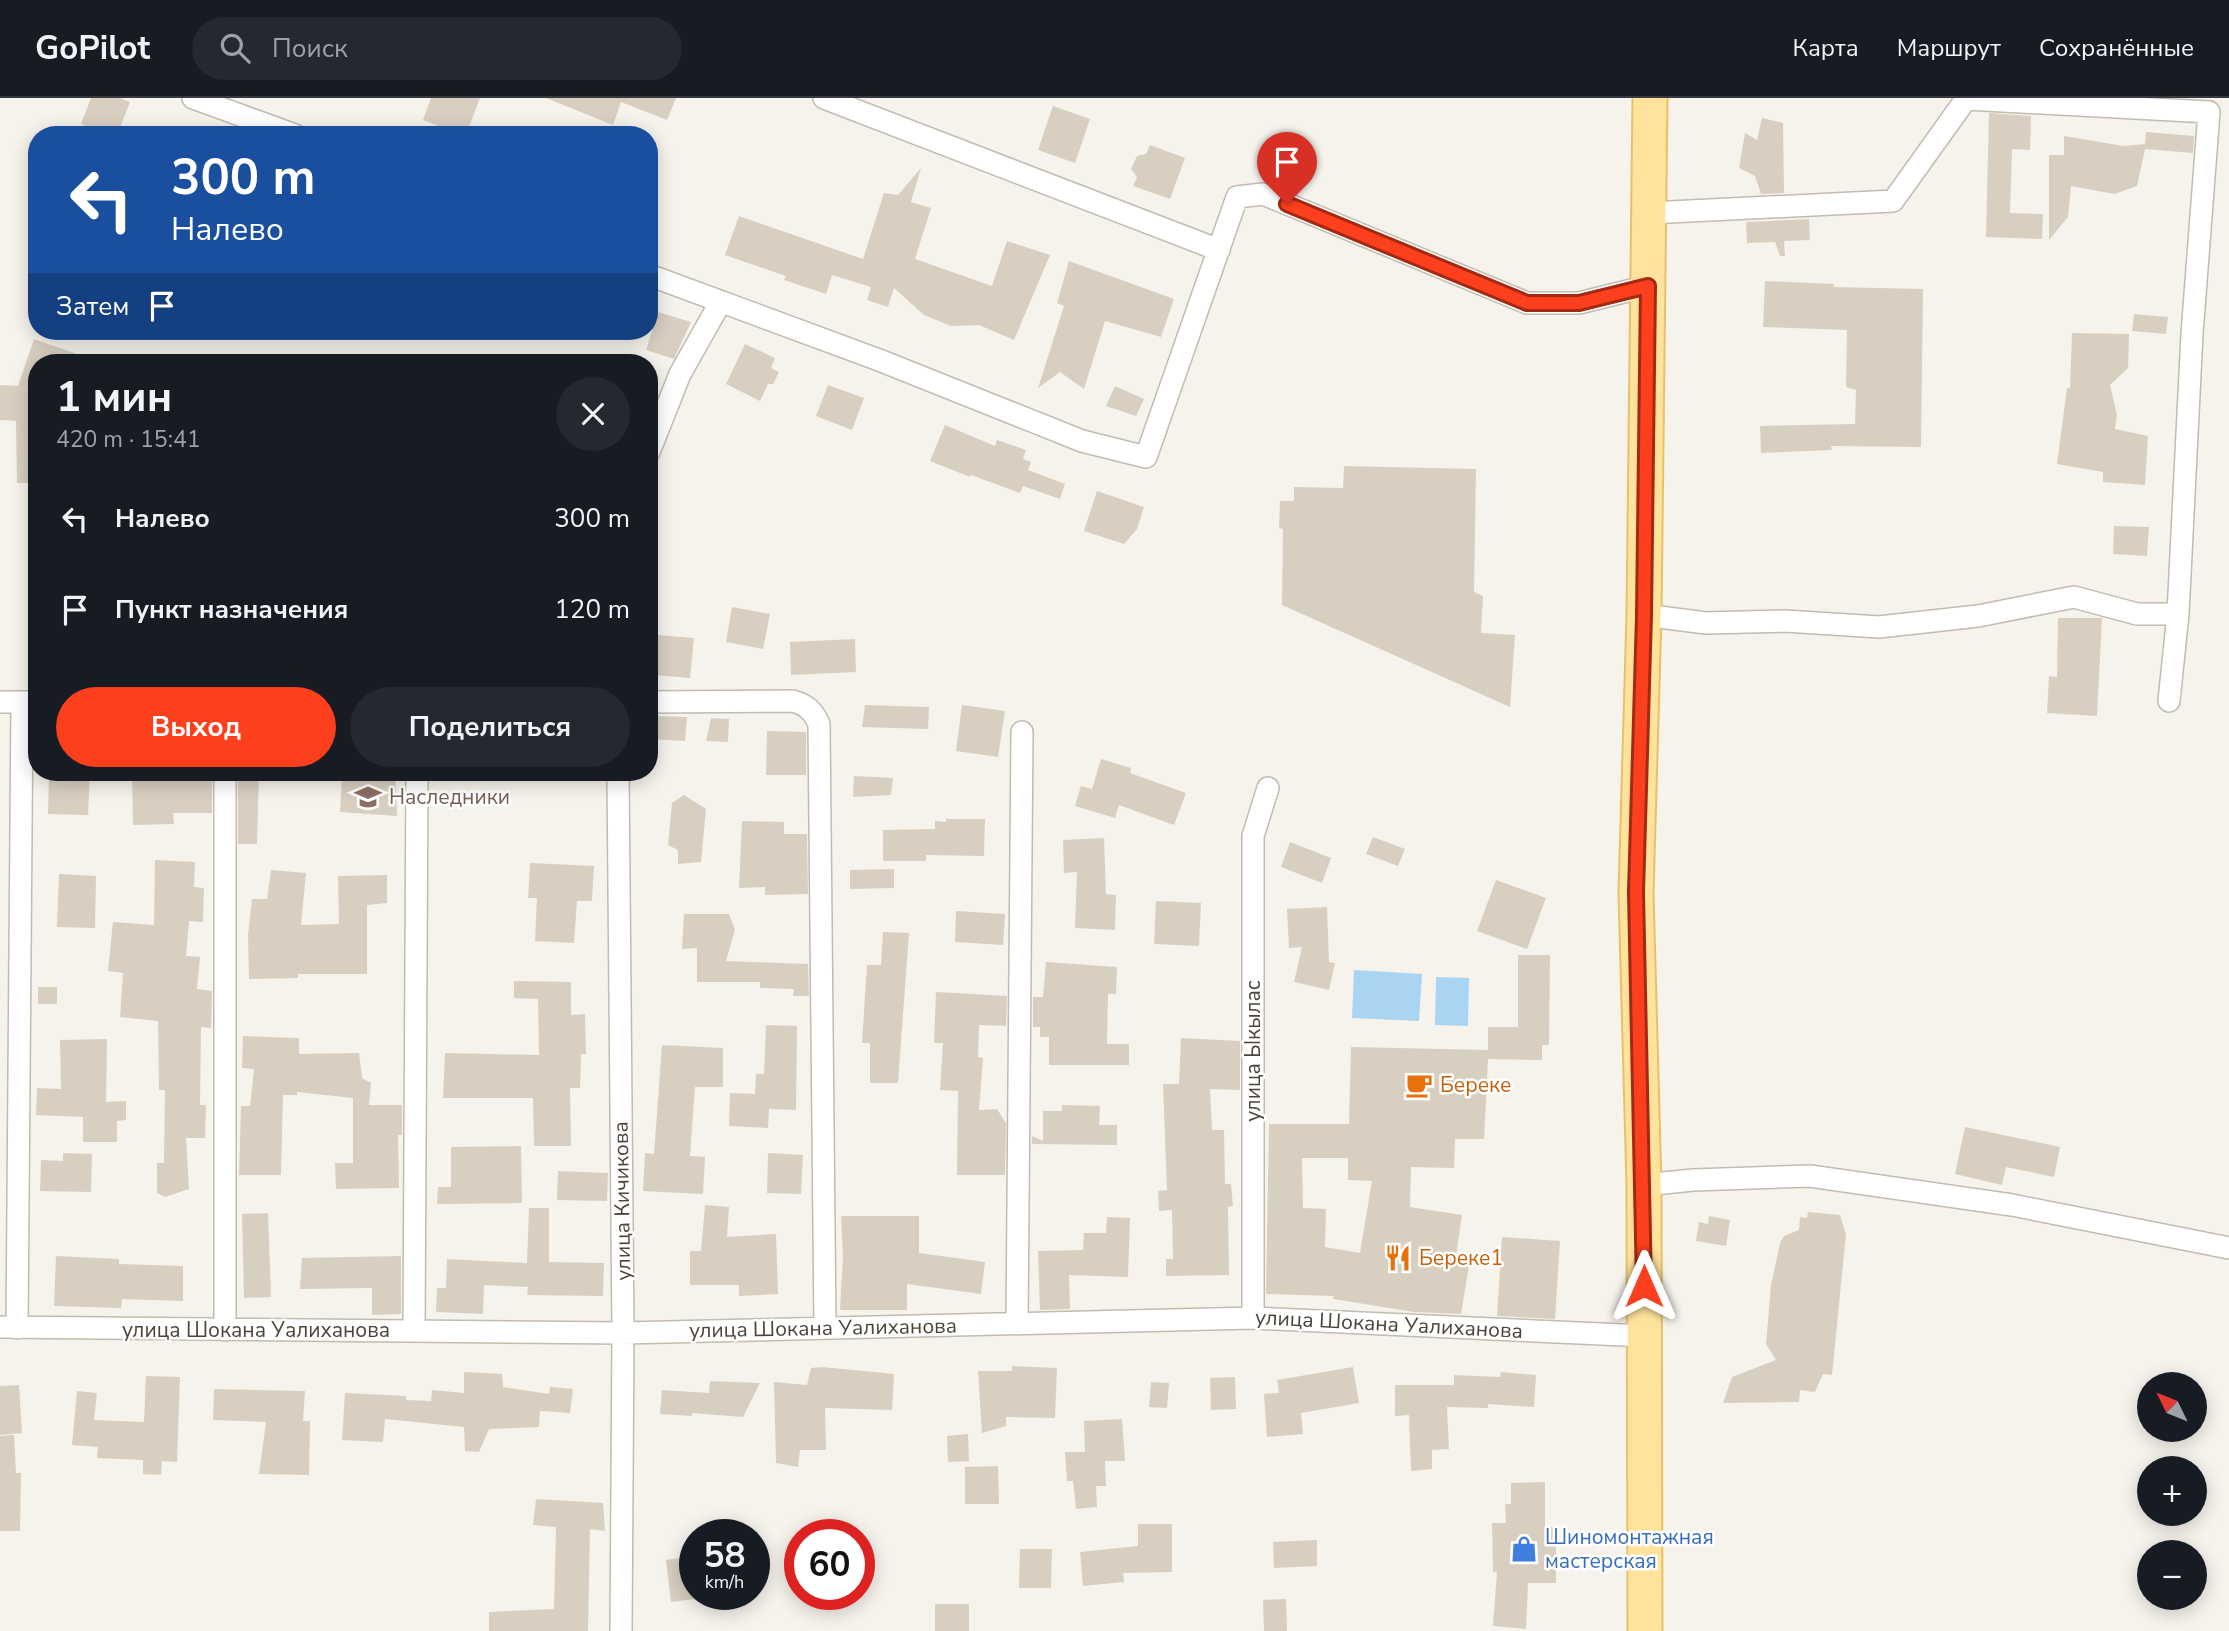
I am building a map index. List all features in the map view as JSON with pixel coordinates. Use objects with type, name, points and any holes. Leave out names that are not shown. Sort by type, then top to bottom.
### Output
[{"type":"main road","points":[[1645,1631],[1644,1185],[1636,892],[1644,615],[1650,98]]},
{"type":"street","points":[[193,98],[270,126]]},
{"type":"street","points":[[824,98],[1219,250]]},
{"type":"street","points":[[1649,213],[1894,201],[1966,99],[2209,112],[2192,334],[2178,614],[2169,701]]},
{"type":"street","points":[[658,279],[879,360],[1082,441],[1146,457],[1237,197],[1263,194],[1527,303],[1579,303],[1648,286]]},
{"type":"street","points":[[658,429],[680,374],[720,303]]},
{"type":"street","points":[[1644,615],[1706,623],[1785,621],[1879,627],[1978,616],[2074,597],[2137,614],[2178,614]]},
{"type":"street","points":[[658,702],[793,701],[804,704],[813,712],[819,724],[825,1328]]},
{"type":"street","points":[[0,702],[28,702]]},
{"type":"street","points":[[8,1328],[28,732]]},
{"type":"street","points":[[1017,1324],[1022,732]]},
{"type":"street","points":[[225,781],[225,1329]]},
{"type":"street","points":[[414,1331],[416,781]]},
{"type":"street","name":"улица Кичикова","points":[[618,781],[623,1333],[621,1631]]},
{"type":"street","name":"улица Ыкылас","points":[[1253,1318],[1253,836],[1268,788]]},
{"type":"street","points":[[1644,1185],[1693,1180],[1810,1176],[2012,1205],[2229,1248]]},
{"type":"street","name":"улица Шокана Уалиханова","points":[[8,1328],[623,1333],[1253,1318],[1645,1336]]},
{"type":"water","points":[[1354,970],[1422,974],[1419,1021],[1352,1018]]},
{"type":"water","points":[[1436,977],[1469,978],[1468,1026],[1435,1025]]},
{"type":"building","points":[[91,98],[120,98],[130,102],[121,126],[81,124]]},
{"type":"building","points":[[431,98],[480,98],[469,126],[438,126],[423,120]]},
{"type":"building","points":[[546,98],[676,98],[667,120],[621,102],[613,125]]},
{"type":"building","points":[[1053,106],[1090,119],[1075,163],[1038,150]]},
{"type":"building","points":[[1989,113],[2031,116],[2030,150],[2012,149],[2010,213],[2043,214],[2042,239],[1986,237]]},
{"type":"building","points":[[1762,118],[1783,123],[1784,193],[1761,194],[1755,176],[1739,168],[1745,133],[1757,140]]},
{"type":"building","points":[[2146,132],[2194,136],[2193,153],[2145,149],[2137,186],[2114,194],[2071,186],[2068,217],[2049,240],[2049,155],[2064,155],[2064,136],[2123,146],[2145,144]]},
{"type":"building","points":[[1150,145],[1185,158],[1170,199],[1133,186],[1137,177],[1131,169],[1137,156],[1146,154]]},
{"type":"building","points":[[921,168],[911,202],[931,208],[915,259],[992,286],[1007,241],[1050,255],[1014,340],[979,325],[951,326],[924,315],[894,288],[888,307],[867,300],[871,287],[832,275],[826,294],[784,280],[786,276],[725,255],[739,216],[863,259],[884,193],[898,195]]},
{"type":"building","points":[[1809,219],[1810,240],[1784,241],[1785,256],[1780,256],[1775,242],[1747,243],[1746,222]]},
{"type":"building","points":[[1069,261],[1174,299],[1161,337],[1105,321],[1084,389],[1060,372],[1038,388],[1064,306],[1057,303]]},
{"type":"building","points":[[1765,281],[1834,284],[1834,287],[1923,289],[1921,447],[1831,446],[1832,450],[1761,453],[1760,426],[1855,424],[1856,390],[1846,387],[1847,330],[1763,327]]},
{"type":"building","points":[[658,312],[691,322],[674,359],[646,350],[649,340],[658,340]]},
{"type":"building","points":[[2134,314],[2168,317],[2166,334],[2132,331]]},
{"type":"building","points":[[2072,333],[2129,334],[2128,368],[2110,385],[2117,415],[2115,429],[2148,436],[2145,485],[2103,482],[2103,472],[2057,464],[2067,388],[2070,388]]},
{"type":"building","points":[[34,340],[37,340],[77,354],[29,354]]},
{"type":"building","points":[[745,344],[775,358],[771,368],[779,372],[773,384],[768,384],[760,401],[726,384]]},
{"type":"building","points":[[28,357],[28,483],[17,483],[16,421],[0,420],[0,385],[18,386]]},
{"type":"building","points":[[828,385],[864,398],[852,430],[816,416]]},
{"type":"building","points":[[1115,386],[1144,399],[1136,416],[1106,406]]},
{"type":"building","points":[[945,425],[995,446],[997,440],[1026,450],[1023,459],[1031,462],[1028,470],[1065,484],[1060,499],[1023,486],[1020,493],[930,461]]},
{"type":"building","points":[[1344,466],[1476,469],[1474,592],[1483,596],[1481,633],[1515,635],[1510,707],[1282,605],[1283,529],[1279,528],[1280,501],[1294,501],[1294,487],[1343,488]]},
{"type":"building","points":[[1097,491],[1144,507],[1137,529],[1124,544],[1084,531]]},
{"type":"building","points":[[2114,526],[2149,527],[2147,556],[2113,554]]},
{"type":"building","points":[[732,607],[770,614],[763,649],[726,642]]},
{"type":"building","points":[[2058,618],[2102,618],[2097,716],[2047,713],[2049,676],[2057,677]]},
{"type":"building","points":[[658,635],[694,638],[690,678],[658,675]]},
{"type":"building","points":[[855,639],[856,672],[791,675],[790,642]]},
{"type":"building","points":[[865,705],[929,707],[928,729],[862,727]]},
{"type":"building","points":[[962,705],[1005,711],[998,757],[956,751]]},
{"type":"building","points":[[658,716],[687,717],[685,741],[658,740]]},
{"type":"building","points":[[711,718],[729,719],[728,742],[706,741]]},
{"type":"building","points":[[767,731],[806,732],[806,775],[766,775]]},
{"type":"building","points":[[1101,759],[1131,768],[1130,773],[1186,793],[1174,825],[1119,805],[1115,818],[1075,806],[1081,786],[1092,789]]},
{"type":"building","points":[[854,776],[893,778],[891,795],[853,797]]},
{"type":"building","points":[[49,781],[90,781],[88,815],[48,814]]},
{"type":"building","points":[[132,781],[212,781],[212,813],[173,813],[174,824],[133,825]]},
{"type":"building","points":[[238,781],[259,781],[257,844],[238,844]]},
{"type":"building","name":"Наследники","points":[[342,781],[395,781],[397,816],[340,812]]},
{"type":"building","points":[[684,795],[706,809],[701,862],[678,864],[678,850],[668,845],[672,803]]},
{"type":"building","points":[[946,819],[985,819],[984,856],[926,855],[926,861],[883,861],[883,830],[935,829],[935,821],[946,822]]},
{"type":"building","points":[[742,821],[784,822],[784,834],[807,834],[808,894],[765,895],[765,887],[739,888]]},
{"type":"building","points":[[1373,837],[1405,849],[1398,866],[1366,854]]},
{"type":"building","points":[[1104,838],[1106,894],[1116,895],[1115,930],[1075,928],[1077,872],[1064,873],[1063,840]]},
{"type":"building","points":[[1290,842],[1331,858],[1322,883],[1281,867]]},
{"type":"building","points":[[155,860],[195,862],[194,887],[204,888],[203,922],[189,921],[186,956],[200,957],[197,989],[212,991],[211,1028],[201,1027],[200,1105],[206,1105],[205,1138],[186,1138],[189,1189],[165,1197],[157,1193],[157,1163],[164,1163],[165,1090],[159,1090],[158,1021],[120,1017],[123,973],[108,971],[113,922],[154,925]]},
{"type":"building","points":[[530,863],[594,866],[592,901],[577,901],[574,943],[535,941],[537,898],[528,898]]},
{"type":"building","points":[[894,869],[894,888],[850,889],[850,870]]},
{"type":"building","points":[[271,870],[306,873],[301,925],[339,924],[338,876],[387,875],[387,903],[367,905],[367,974],[298,974],[298,978],[249,979],[248,935],[252,899],[267,899]]},
{"type":"building","points":[[59,874],[96,876],[95,928],[57,927]]},
{"type":"building","points":[[1496,880],[1546,898],[1527,949],[1477,931]]},
{"type":"building","points":[[1156,901],[1201,903],[1199,946],[1154,944]]},
{"type":"building","points":[[1327,907],[1329,962],[1335,963],[1329,990],[1294,982],[1302,947],[1289,948],[1287,909]]},
{"type":"building","points":[[956,911],[1005,914],[1003,945],[955,942]]},
{"type":"building","points":[[684,914],[729,914],[735,930],[726,961],[808,964],[809,996],[793,996],[794,989],[760,988],[760,982],[697,982],[697,948],[682,949]]},
{"type":"building","points":[[883,932],[909,933],[898,1083],[870,1083],[870,1043],[862,1043],[867,965],[881,965]]},
{"type":"building","points":[[1518,955],[1550,955],[1549,1045],[1542,1045],[1542,1060],[1488,1059],[1484,1139],[1455,1139],[1454,1168],[1411,1167],[1410,1207],[1462,1215],[1455,1263],[1469,1265],[1461,1314],[1414,1312],[1333,1299],[1334,1296],[1266,1294],[1269,1124],[1349,1124],[1351,1047],[1488,1050],[1488,1027],[1518,1027]],"holes":[[[1302,1158],[1348,1158],[1348,1180],[1372,1181],[1360,1253],[1325,1247],[1326,1209],[1303,1208]]]},
{"type":"building","points":[[1046,962],[1117,967],[1116,994],[1108,994],[1107,1044],[1129,1044],[1129,1065],[1049,1065],[1049,1037],[1040,1037],[1040,1027],[1033,1027],[1033,997],[1043,997]]},
{"type":"building","points":[[514,981],[571,982],[571,1015],[585,1014],[586,1054],[581,1054],[580,1088],[570,1088],[571,1146],[534,1146],[533,1098],[443,1098],[445,1053],[539,1055],[538,999],[514,998]]},
{"type":"building","points":[[38,987],[57,987],[57,1004],[38,1004]]},
{"type":"building","points":[[936,992],[1007,996],[1006,1026],[979,1025],[978,1057],[983,1058],[979,1110],[997,1109],[1006,1123],[1005,1175],[957,1175],[958,1091],[940,1090],[943,1043],[934,1043]]},
{"type":"building","points":[[766,1025],[797,1026],[796,1110],[769,1109],[768,1128],[729,1126],[730,1093],[755,1094],[756,1074],[764,1074]]},
{"type":"building","points":[[243,1036],[299,1038],[299,1054],[359,1053],[362,1078],[371,1083],[369,1105],[402,1105],[402,1135],[398,1135],[399,1188],[336,1189],[335,1163],[353,1163],[353,1098],[297,1092],[297,1095],[283,1095],[281,1175],[239,1175],[241,1106],[250,1106],[254,1069],[242,1068]]},
{"type":"building","points":[[1181,1038],[1240,1041],[1240,1090],[1210,1089],[1212,1130],[1224,1130],[1225,1184],[1231,1184],[1233,1206],[1228,1207],[1229,1275],[1166,1276],[1166,1259],[1173,1259],[1172,1210],[1159,1211],[1158,1191],[1167,1190],[1163,1084],[1179,1084]]},
{"type":"building","points":[[107,1039],[106,1102],[126,1101],[126,1120],[117,1121],[117,1142],[83,1142],[83,1117],[36,1115],[37,1088],[61,1089],[60,1040]]},
{"type":"building","points":[[662,1045],[723,1048],[723,1087],[695,1087],[690,1156],[705,1157],[703,1194],[643,1191],[645,1153],[654,1154]]},
{"type":"building","points":[[1062,1105],[1100,1106],[1099,1125],[1117,1125],[1117,1145],[1032,1144],[1032,1136],[1043,1141],[1043,1111],[1062,1111]]},
{"type":"building","points":[[1965,1127],[2060,1147],[2054,1177],[2006,1167],[2002,1185],[1955,1174]]},
{"type":"building","points":[[521,1146],[522,1203],[437,1204],[438,1187],[451,1187],[451,1147]]},
{"type":"building","points":[[63,1153],[92,1154],[91,1192],[40,1191],[41,1160],[63,1161]]},
{"type":"building","points":[[768,1153],[803,1155],[801,1194],[767,1193]]},
{"type":"building","points":[[558,1171],[608,1173],[607,1201],[557,1200]]},
{"type":"building","points":[[705,1205],[729,1207],[727,1237],[776,1234],[778,1294],[739,1296],[739,1285],[690,1285],[690,1251],[701,1251]]},
{"type":"building","points":[[529,1208],[549,1208],[549,1262],[604,1263],[603,1296],[527,1295],[528,1287],[484,1285],[483,1314],[436,1312],[437,1288],[446,1288],[447,1259],[527,1263]]},
{"type":"building","points":[[1808,1212],[1840,1215],[1846,1234],[1832,1375],[1823,1374],[1815,1392],[1800,1390],[1799,1402],[1723,1403],[1732,1377],[1776,1360],[1766,1344],[1771,1285],[1780,1243],[1784,1236],[1799,1230],[1800,1217],[1807,1218]]},
{"type":"building","points":[[268,1213],[271,1297],[244,1298],[242,1214]]},
{"type":"building","points":[[841,1216],[919,1216],[919,1253],[985,1262],[981,1294],[907,1284],[907,1310],[840,1310],[843,1257]]},
{"type":"building","points":[[1709,1216],[1730,1220],[1726,1246],[1696,1241],[1699,1222],[1708,1224]]},
{"type":"building","points":[[1107,1217],[1130,1218],[1128,1277],[1069,1275],[1070,1309],[1040,1310],[1038,1251],[1083,1250],[1084,1233],[1106,1233]]},
{"type":"building","points":[[1502,1237],[1560,1241],[1555,1319],[1497,1316]]},
{"type":"building","points":[[56,1256],[119,1259],[119,1264],[183,1266],[183,1301],[122,1299],[121,1308],[54,1306]]},
{"type":"building","points":[[401,1256],[401,1314],[372,1315],[372,1288],[300,1289],[302,1258]]},
{"type":"building","points":[[1012,1366],[1057,1368],[1055,1418],[1006,1417],[1006,1426],[982,1433],[978,1371],[1012,1371]]},
{"type":"building","points":[[1353,1367],[1359,1403],[1301,1413],[1303,1434],[1267,1437],[1264,1394],[1279,1393],[1277,1380]]},
{"type":"building","points":[[811,1368],[894,1374],[892,1410],[825,1408],[826,1450],[800,1450],[798,1467],[776,1463],[774,1382],[807,1385]]},
{"type":"building","points":[[464,1372],[502,1374],[503,1387],[549,1394],[550,1387],[573,1389],[570,1413],[540,1411],[539,1427],[489,1429],[479,1452],[465,1451],[464,1427],[385,1419],[383,1442],[342,1440],[345,1393],[406,1396],[406,1400],[431,1401],[432,1390],[464,1393]]},
{"type":"building","points":[[1501,1372],[1536,1375],[1534,1407],[1488,1404],[1488,1408],[1447,1407],[1449,1449],[1432,1450],[1432,1469],[1411,1471],[1409,1415],[1395,1416],[1395,1385],[1454,1385],[1454,1375],[1500,1377]]},
{"type":"building","points":[[146,1376],[180,1377],[177,1462],[162,1461],[161,1475],[143,1474],[143,1460],[97,1458],[98,1447],[72,1445],[77,1391],[97,1393],[94,1420],[144,1422]]},
{"type":"building","points":[[1235,1377],[1236,1409],[1211,1410],[1210,1378]]},
{"type":"building","points":[[710,1381],[760,1383],[743,1417],[692,1413],[692,1416],[660,1414],[662,1390],[709,1393]]},
{"type":"building","points":[[1151,1382],[1169,1383],[1167,1408],[1149,1407]]},
{"type":"building","points":[[19,1385],[22,1433],[0,1435],[0,1386]]},
{"type":"building","points":[[214,1389],[305,1391],[303,1421],[310,1421],[309,1475],[259,1474],[266,1422],[213,1420]]},
{"type":"building","points":[[1122,1419],[1125,1461],[1105,1461],[1106,1486],[1096,1486],[1097,1507],[1076,1509],[1073,1481],[1067,1481],[1065,1452],[1085,1452],[1084,1421]]},
{"type":"building","points":[[968,1434],[969,1461],[948,1462],[947,1436]]},
{"type":"building","points":[[14,1435],[16,1473],[21,1473],[20,1531],[0,1531],[0,1436]]},
{"type":"building","points":[[998,1466],[999,1504],[965,1504],[965,1467]]},
{"type":"building","name":"Шиномонтажная мастерская","points":[[1545,1482],[1545,1527],[1556,1527],[1556,1583],[1528,1583],[1526,1629],[1493,1626],[1497,1572],[1493,1572],[1492,1523],[1506,1523],[1505,1504],[1511,1504],[1511,1483]]},
{"type":"building","points":[[536,1499],[603,1503],[605,1531],[590,1529],[588,1631],[489,1631],[489,1612],[554,1609],[556,1527],[533,1525]]},
{"type":"building","points":[[1138,1524],[1172,1524],[1172,1572],[1123,1573],[1124,1582],[1083,1586],[1080,1552],[1138,1546]]},
{"type":"building","points":[[1317,1540],[1317,1566],[1274,1568],[1273,1542]]},
{"type":"building","points":[[1020,1549],[1052,1549],[1051,1588],[1019,1588]]},
{"type":"building","points":[[679,1558],[679,1601],[671,1602],[666,1560]]},
{"type":"building","points":[[1286,1599],[1287,1631],[1264,1631],[1263,1600]]},
{"type":"building","points":[[935,1604],[969,1604],[969,1631],[935,1631]]},
{"type":"place","name":"Наследники","points":[[368,797]]},
{"type":"place","name":"Береке","points":[[1419,1085]]},
{"type":"place","name":"Береке1","points":[[1398,1258]]},
{"type":"place","name":"Шиномонтажная мастерская","points":[[1524,1549]]},
{"type":"route","points":[[1287,204],[1527,303],[1579,303],[1648,286],[1644,615],[1636,892],[1644,1286]]}]
